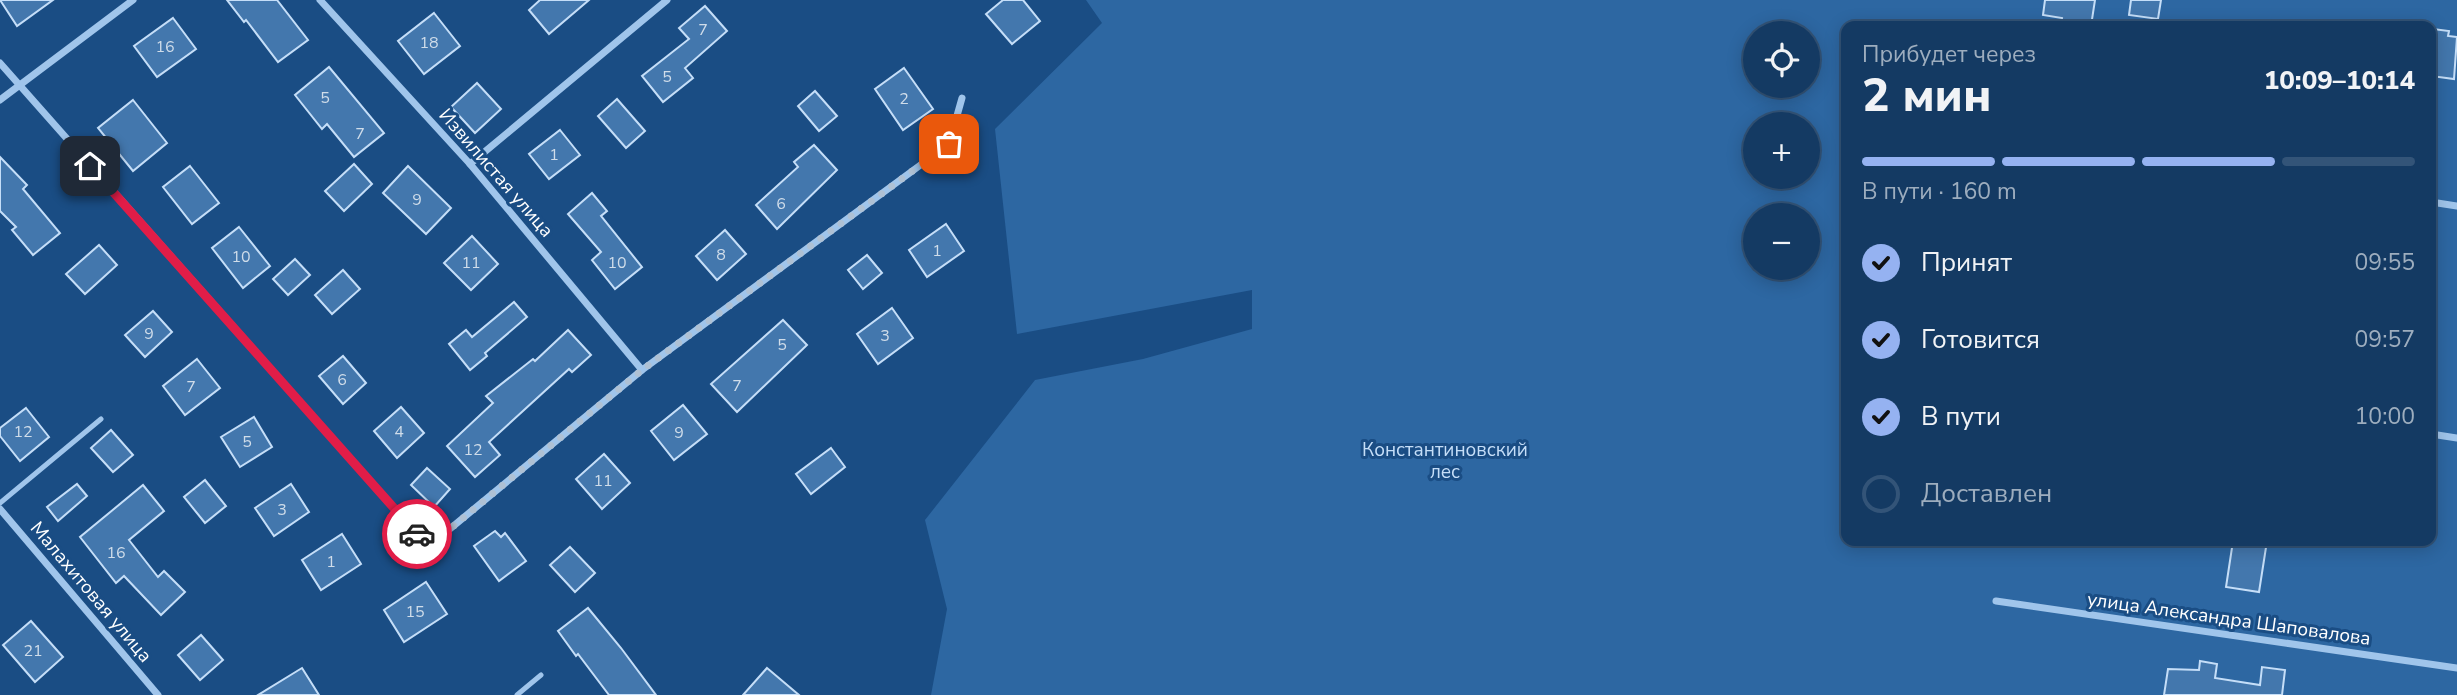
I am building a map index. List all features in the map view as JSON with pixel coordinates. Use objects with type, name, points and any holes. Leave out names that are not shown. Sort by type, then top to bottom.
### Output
[{"type":"street","points":[[0,100],[133,0]]},
{"type":"street","name":"Извилистая улица","points":[[320,0],[470,164],[642,370]]},
{"type":"street","points":[[470,164],[667,0]]},
{"type":"street","points":[[0,63],[428,547],[642,370],[949,144],[962,98]]},
{"type":"street","points":[[2436,203],[2457,206]]},
{"type":"street","points":[[2436,435],[2457,438]]},
{"type":"street","name":"Малахитовая улица","points":[[0,509],[158,695]]},
{"type":"street","name":"улица Александра Шаповалова","points":[[1996,601],[2457,668]]},
{"type":"lane","points":[[0,503],[101,419]]},
{"type":"lane","points":[[517,695],[541,676]]},
{"type":"green space","name":"Константиновский лес","points":[[1086,0],[2457,0],[2457,695],[931,695],[947,609],[925,520],[1035,380],[1143,359],[1252,329],[1252,290],[1017,334],[995,129],[1102,23]]},
{"type":"building","points":[[0,0],[53,0],[17,26]]},
{"type":"building","points":[[227,0],[277,0],[308,40],[278,62]]},
{"type":"building","points":[[540,0],[589,0],[549,34],[529,10]]},
{"type":"building","points":[[1003,0],[1023,0],[1040,21],[1012,44],[986,14]]},
{"type":"building","points":[[2045,0],[2095,0],[2092,21],[2062,21],[2062,18],[2043,15]]},
{"type":"building","points":[[2131,0],[2161,0],[2158,19],[2129,15]]},
{"type":"building","points":[[705,6],[727,31],[685,68],[693,78],[663,102],[642,76],[689,39],[679,28]]},
{"type":"building","points":[[434,13],[460,46],[424,74],[398,41]]},
{"type":"building","points":[[173,18],[196,49],[157,77],[134,46]]},
{"type":"building","points":[[2436,29],[2449,31],[2448,36],[2457,37],[2454,79],[2436,77]]},
{"type":"building","points":[[329,67],[384,133],[354,157],[327,124],[322,129],[295,95]]},
{"type":"building","points":[[904,68],[933,109],[903,130],[875,89]]},
{"type":"building","points":[[477,83],[501,109],[475,133],[451,107]]},
{"type":"building","points":[[815,91],[837,116],[819,131],[798,106]]},
{"type":"building","points":[[617,99],[645,131],[626,148],[598,116]]},
{"type":"building","points":[[133,100],[167,143],[133,171],[98,128]]},
{"type":"building","points":[[560,130],[580,155],[549,179],[529,154]]},
{"type":"building","points":[[814,145],[837,170],[777,229],[756,205],[798,167],[794,162]]},
{"type":"building","points":[[0,157],[27,185],[23,189],[60,233],[33,255],[12,230],[16,227],[0,211]]},
{"type":"building","points":[[354,164],[372,184],[344,211],[325,191]]},
{"type":"building","points":[[190,166],[219,203],[192,224],[163,187]]},
{"type":"building","points":[[408,166],[451,208],[426,234],[383,193]]},
{"type":"building","points":[[592,193],[607,211],[601,216],[642,267],[615,289],[592,260],[601,252],[568,214]]},
{"type":"building","points":[[946,224],[964,251],[927,277],[909,250]]},
{"type":"building","points":[[239,227],[270,266],[243,288],[212,248]]},
{"type":"building","points":[[725,230],[746,254],[717,280],[696,256]]},
{"type":"building","points":[[472,236],[498,264],[471,290],[444,263]]},
{"type":"building","points":[[99,245],[117,265],[85,294],[66,274]]},
{"type":"building","points":[[867,255],[882,273],[863,289],[848,270]]},
{"type":"building","points":[[295,259],[310,275],[288,295],[273,279]]},
{"type":"building","points":[[343,270],[360,289],[332,314],[315,295]]},
{"type":"building","points":[[514,302],[527,317],[485,353],[487,356],[470,370],[449,344],[466,330],[472,337]]},
{"type":"building","points":[[892,308],[913,338],[878,364],[857,334]]},
{"type":"building","points":[[153,311],[172,332],[145,357],[125,335]]},
{"type":"building","points":[[783,320],[807,345],[737,412],[711,384]]},
{"type":"building","points":[[568,330],[591,355],[572,372],[569,369],[489,442],[500,455],[475,477],[447,446],[493,403],[486,396],[533,359],[535,361]]},
{"type":"building","points":[[343,356],[366,383],[343,404],[319,376]]},
{"type":"building","points":[[197,359],[220,388],[185,415],[163,386]]},
{"type":"building","points":[[683,405],[707,434],[674,460],[651,431]]},
{"type":"building","points":[[401,407],[424,433],[397,458],[374,431]]},
{"type":"building","points":[[26,408],[49,437],[20,461],[0,436],[0,428]]},
{"type":"building","points":[[254,417],[272,447],[240,467],[221,437]]},
{"type":"building","points":[[111,430],[133,455],[113,472],[91,448]]},
{"type":"building","points":[[831,448],[845,467],[811,494],[796,474]]},
{"type":"building","points":[[604,454],[630,483],[602,509],[576,479]]},
{"type":"building","points":[[427,468],[450,489],[434,507],[411,485]]},
{"type":"building","points":[[205,480],[226,506],[205,523],[184,497]]},
{"type":"building","points":[[77,484],[87,496],[58,521],[47,507]]},
{"type":"building","points":[[291,484],[309,512],[274,536],[255,508]]},
{"type":"building","points":[[143,485],[164,511],[129,540],[158,577],[164,571],[185,592],[161,615],[124,576],[116,583],[80,537]]},
{"type":"building","points":[[495,531],[501,537],[505,533],[526,561],[499,581],[474,546]]},
{"type":"building","points":[[342,534],[361,564],[321,590],[302,560]]},
{"type":"building","points":[[2232,546],[2266,546],[2259,592],[2226,587]]},
{"type":"building","points":[[570,547],[595,573],[575,592],[550,565]]},
{"type":"building","points":[[426,582],[447,614],[404,642],[384,610]]},
{"type":"building","points":[[588,608],[656,695],[609,695],[578,654],[576,656],[558,631]]},
{"type":"building","points":[[31,621],[63,657],[35,682],[3,645]]},
{"type":"building","points":[[201,635],[223,660],[200,680],[178,655]]},
{"type":"building","points":[[2200,661],[2217,664],[2215,678],[2260,685],[2262,667],[2285,670],[2282,695],[2164,695],[2168,669],[2199,670]]},
{"type":"building","points":[[302,668],[319,695],[258,695]]},
{"type":"building","points":[[767,668],[799,695],[743,695]]},
{"type":"way so far","points":[[417,534],[428,547],[642,370],[949,144]]},
{"type":"route","points":[[90,166],[417,534]]}]
